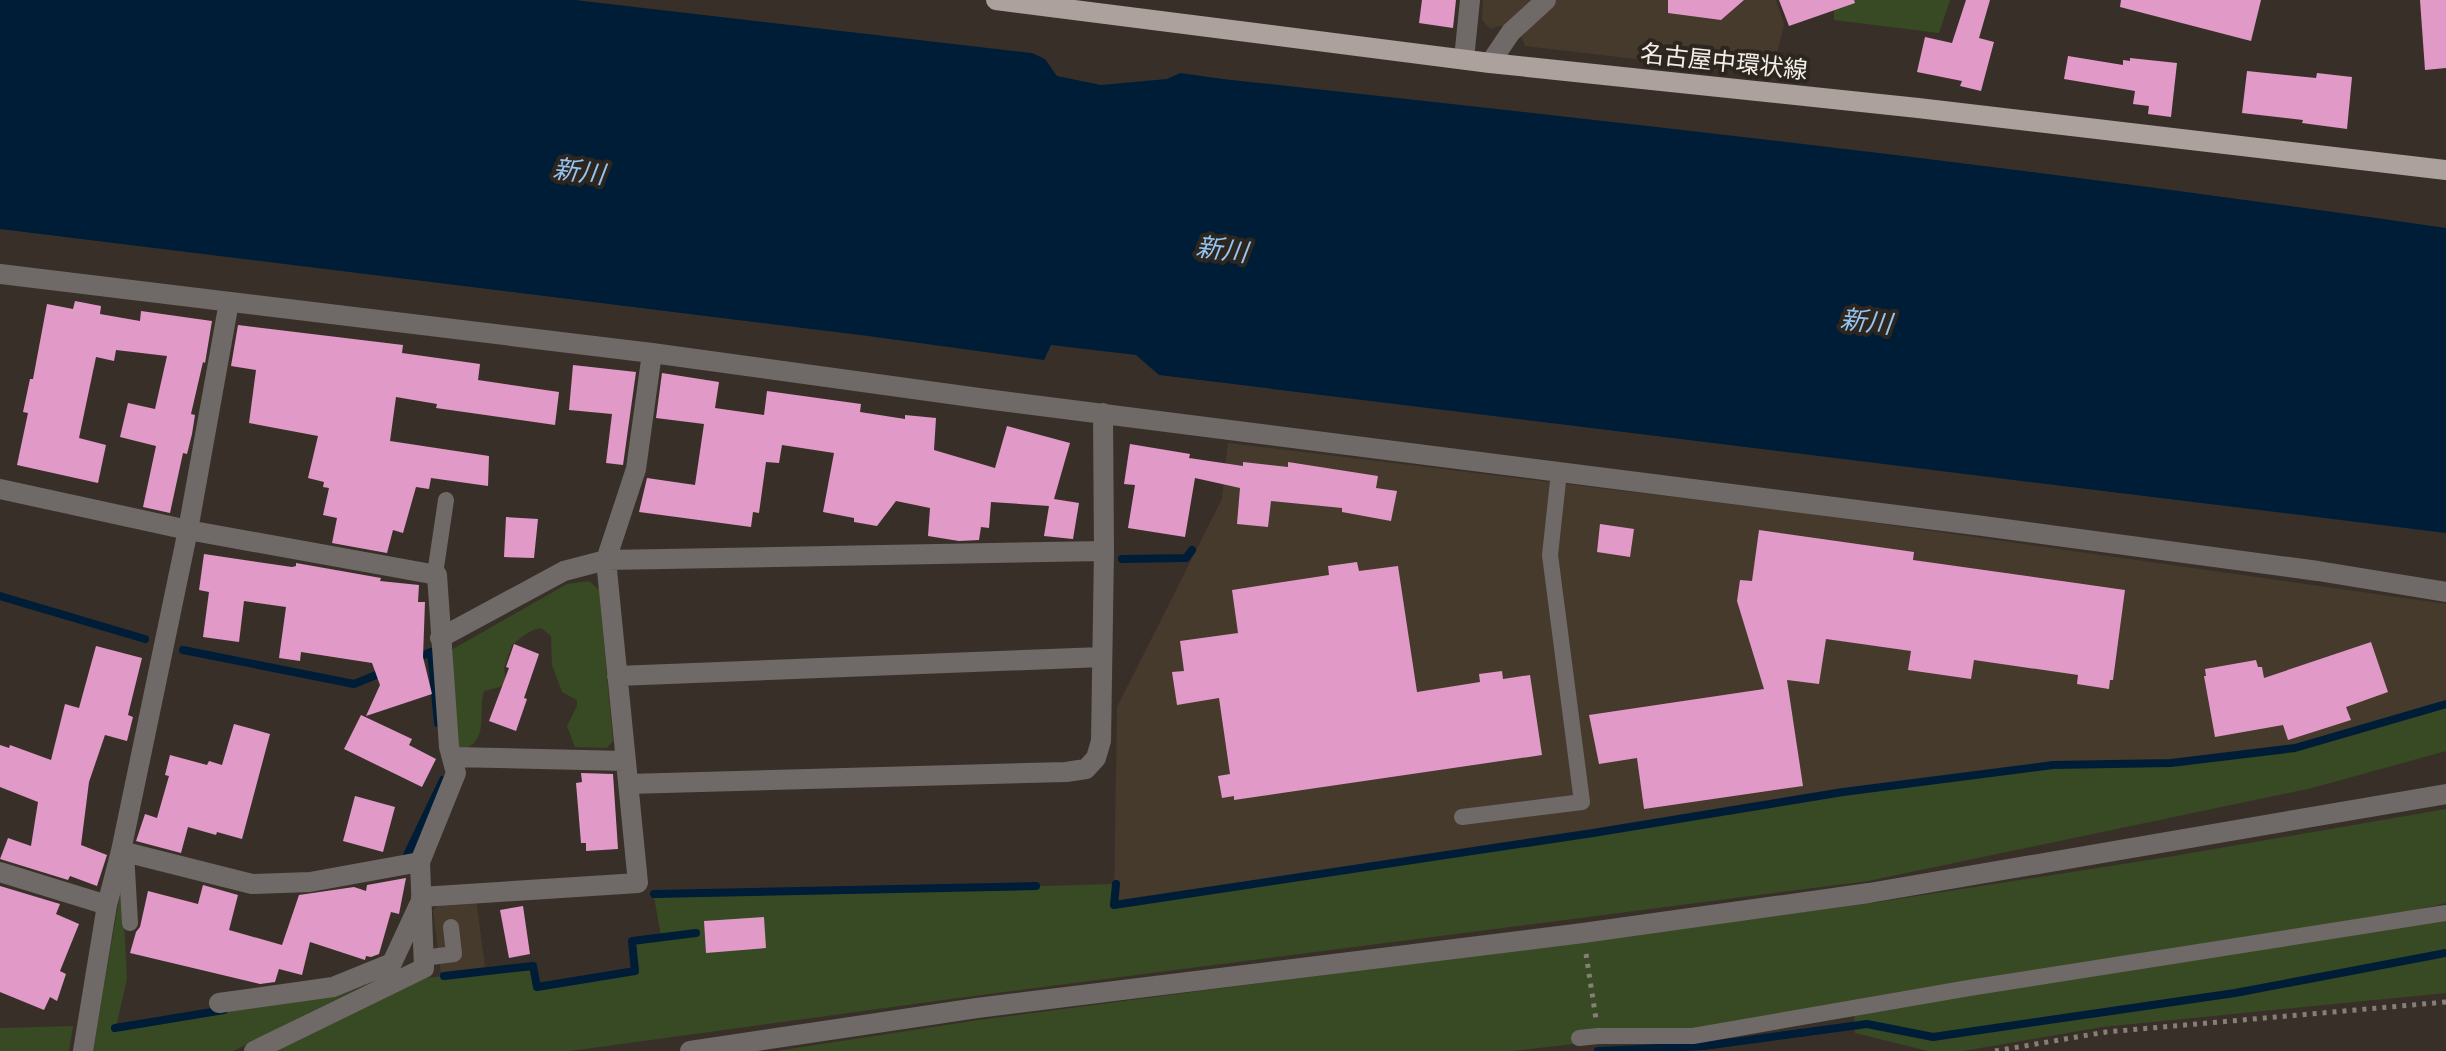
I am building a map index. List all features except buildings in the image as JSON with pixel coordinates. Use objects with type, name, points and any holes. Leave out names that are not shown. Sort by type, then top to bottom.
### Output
[{"type":"main road","name":"名古屋中環状線","points":[[996,0],[1490,63],[1933,110],[2446,170]]},
{"type":"street","points":[[1464,59],[1470,0]]},
{"type":"street","points":[[1490,63],[1511,32],[1546,0]]},
{"type":"street","points":[[0,274],[652,353],[2061,536],[2446,592]]},
{"type":"street","points":[[83,1051],[107,905],[124,852],[188,530],[229,302]]},
{"type":"street","points":[[421,899],[638,883],[606,560],[636,469],[652,353]]},
{"type":"street","points":[[628,784],[1086,769],[1096,758],[1101,741],[1103,413]]},
{"type":"street","points":[[0,489],[188,530],[437,575],[449,747],[456,773],[420,862],[424,968],[254,1051]]},
{"type":"street","points":[[440,638],[564,571],[606,560],[1104,551]]},
{"type":"street","points":[[617,676],[1102,657]]},
{"type":"street","points":[[452,757],[626,761]]},
{"type":"street","points":[[690,1051],[977,1008],[1583,933],[1884,890],[2446,794]]},
{"type":"street","points":[[124,852],[252,884],[310,882],[420,862]]},
{"type":"street","points":[[0,872],[107,905]]},
{"type":"street","points":[[219,1003],[333,987],[392,963],[421,899]]},
{"type":"lane","points":[[1462,817],[1582,802],[1550,555],[1559,472]]},
{"type":"lane","points":[[435,574],[446,500]]},
{"type":"lane","points":[[124,852],[130,923]]},
{"type":"lane","points":[[1579,1038],[1693,1036],[1984,985],[2446,913]]},
{"type":"lane","points":[[423,958],[454,954],[451,927]]},
{"type":"path","points":[[1583,933],[1598,1036]]},
{"type":"path","points":[[1995,1051],[2106,1032],[2446,1002]]},
{"type":"shaded area","points":[[1483,0],[1531,0],[1504,25],[1490,29],[1482,20]]},
{"type":"shaded area","points":[[1557,0],[1776,0],[1784,24],[1772,75],[1525,46],[1519,32]]},
{"type":"shaded area","points":[[1228,443],[1805,513],[2446,604],[2446,704],[2295,748],[2171,763],[2053,765],[1843,792],[1114,905],[1117,707],[1222,499]]},
{"type":"shaded area","points":[[476,899],[485,967],[441,973],[433,910],[441,903]]},
{"type":"green space","points":[[1834,0],[1950,0],[1939,33],[1834,20]]},
{"type":"green space","points":[[589,581],[599,590],[613,741],[607,748],[575,747],[567,726],[577,700],[562,692],[552,665],[551,636],[541,628],[512,645],[504,668],[506,682],[484,691],[479,734],[470,747],[460,751],[457,746],[453,649],[567,584]]},
{"type":"green space","points":[[2446,704],[2446,751],[2312,788],[1868,881],[570,1051],[269,1051],[418,979],[533,966],[538,987],[634,971],[632,941],[661,936],[654,897],[1116,884],[1115,905],[1843,792],[2053,765],[2171,763],[2295,748]]},
{"type":"green space","points":[[2446,809],[2446,903],[2398,914],[1691,1030],[1513,1051],[776,1051],[979,1020],[1872,903],[2168,857]]},
{"type":"green space","points":[[122,882],[127,979],[116,1027],[333,993],[406,964],[233,1051],[93,1051]]},
{"type":"green space","points":[[2446,920],[2446,993],[2102,1027],[1963,1051],[1928,1051],[1855,1033],[1854,1014]]},
{"type":"green space","points":[[73,1026],[69,1051],[0,1051],[0,1028]]},
{"type":"water","name":"新川","points":[[0,0],[575,0],[1032,53],[1045,59],[1057,76],[1101,85],[1167,79],[1180,73],[1988,167],[2446,228],[2446,533],[1159,375],[1136,355],[1051,345],[1044,360],[0,229]]},
{"type":"waterway","points":[[1122,559],[1186,558],[1192,550]]},
{"type":"waterway","points":[[0,596],[145,639]]},
{"type":"waterway","points":[[183,650],[354,684],[386,671]]},
{"type":"waterway","points":[[413,660],[431,652],[438,723]]},
{"type":"waterway","points":[[1116,884],[1114,905],[1843,792],[2053,765],[2171,763],[2295,748],[2446,704]]},
{"type":"waterway","points":[[407,855],[443,780]]},
{"type":"waterway","points":[[654,894],[1036,886]]},
{"type":"waterway","points":[[444,976],[533,966],[537,987],[635,971],[632,941],[696,933]]},
{"type":"waterway","points":[[1598,1051],[1704,1046],[1867,1024],[1933,1037],[2235,993],[2446,953]]},
{"type":"waterway","points":[[115,1028],[224,1010]]}]
